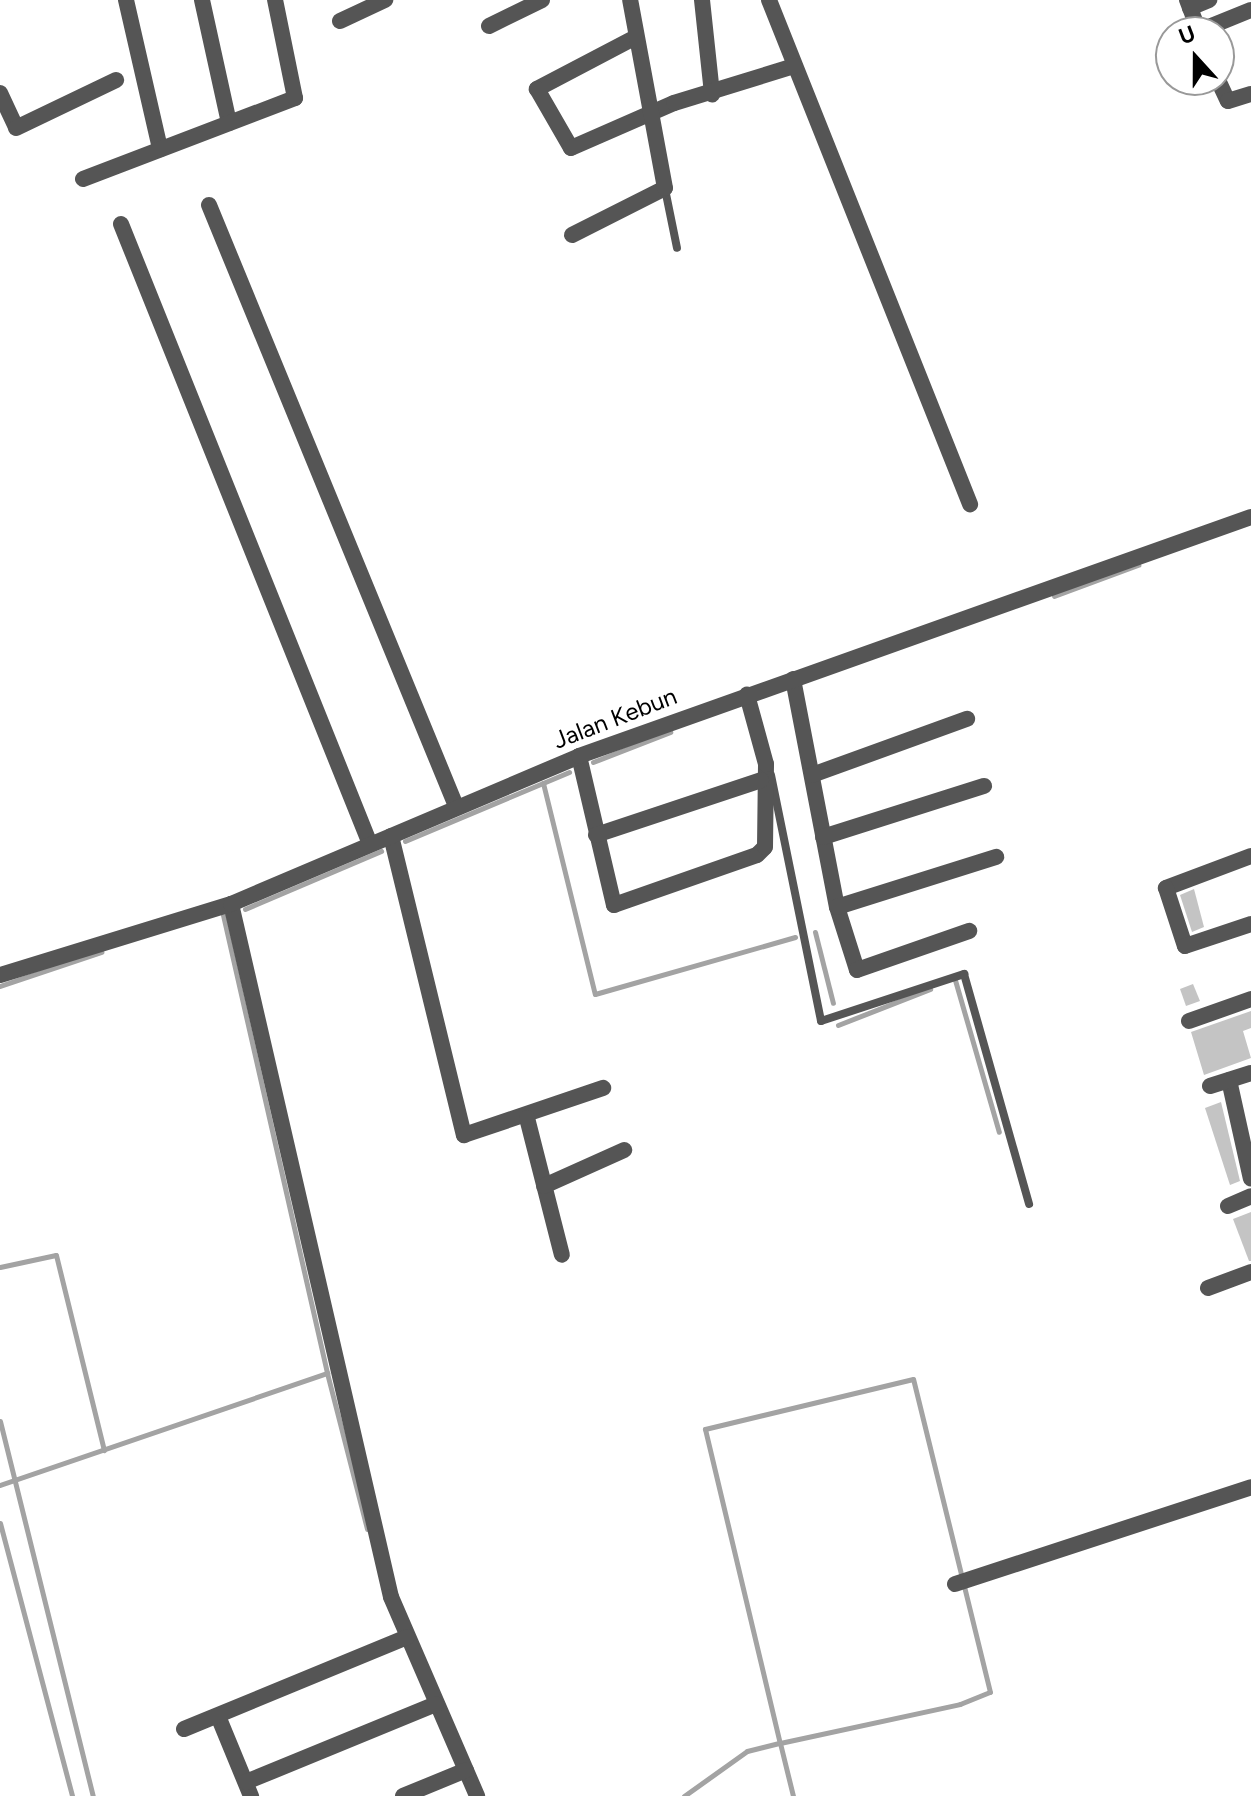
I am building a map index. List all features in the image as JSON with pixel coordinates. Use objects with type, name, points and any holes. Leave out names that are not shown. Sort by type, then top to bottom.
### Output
[{"type":"street","points":[[126,0],[160,149]]},
{"type":"street","points":[[202,0],[229,123]]},
{"type":"street","points":[[83,179],[295,98],[275,0]]},
{"type":"street","points":[[340,21],[385,0]]},
{"type":"street","points":[[489,26],[542,0]]},
{"type":"street","points":[[572,235],[665,188],[634,38],[630,0]]},
{"type":"street","points":[[702,0],[712,94]]},
{"type":"street","points":[[769,0],[970,504]]},
{"type":"street","points":[[1189,4],[1209,0]]},
{"type":"street","points":[[634,38],[538,92],[571,148],[650,113],[794,66]]},
{"type":"street","points":[[0,93],[16,128],[116,80]]},
{"type":"street","points":[[1226,96],[1228,101],[1251,94]]},
{"type":"street","points":[[209,205],[456,806]]},
{"type":"street","points":[[121,224],[370,844]]},
{"type":"street","name":"Jalan Kebun","points":[[0,975],[231,904],[579,756],[1251,517]]},
{"type":"street","points":[[793,679],[837,907],[861,972],[969,931]]},
{"type":"street","points":[[579,756],[614,905],[757,855],[765,847],[764,772],[747,695]]},
{"type":"street","points":[[812,775],[967,719]]},
{"type":"street","points":[[596,835],[764,772]]},
{"type":"street","points":[[823,837],[984,786]]},
{"type":"street","points":[[391,836],[460,1131],[473,1137],[603,1088]]},
{"type":"street","points":[[1251,856],[1166,888],[1185,946],[1251,924]]},
{"type":"street","points":[[837,907],[996,857]]},
{"type":"street","points":[[231,904],[391,1597],[477,1796]]},
{"type":"street","points":[[1189,1021],[1251,999]]},
{"type":"street","points":[[1210,1086],[1251,1073]]},
{"type":"street","points":[[1229,1080],[1251,1179]]},
{"type":"street","points":[[527,1118],[562,1255]]},
{"type":"street","points":[[544,1186],[624,1150]]},
{"type":"street","points":[[1228,1206],[1251,1196]]},
{"type":"street","points":[[1208,1288],[1251,1272]]},
{"type":"street","points":[[955,1584],[1251,1487]]},
{"type":"street","points":[[184,1729],[407,1637]]},
{"type":"street","points":[[218,1716],[248,1789],[436,1704]]},
{"type":"street","points":[[403,1796],[466,1770]]},
{"type":"lane","points":[[665,188],[677,248]]},
{"type":"lane","points":[[764,772],[821,1021],[964,974],[1029,1204]]},
{"type":"building","points":[[1194,889],[1204,927],[1192,932],[1180,895]]},
{"type":"building","points":[[1193,984],[1200,1001],[1186,1006],[1180,989]]},
{"type":"building","points":[[1251,1011],[1251,1028],[1243,1031],[1251,1058],[1204,1075],[1191,1032]]},
{"type":"building","points":[[1221,1102],[1240,1181],[1230,1185],[1205,1108]]},
{"type":"building","points":[[1251,1212],[1251,1261],[1249,1261],[1233,1219]]},
{"type":"waterway","points":[[1054,596],[1138,565]]},
{"type":"waterway","points":[[593,762],[670,732]]},
{"type":"waterway","points":[[405,841],[569,772]]},
{"type":"waterway","points":[[543,783],[595,994],[795,937]]},
{"type":"waterway","points":[[245,909],[381,851]]},
{"type":"waterway","points":[[223,915],[327,1373]]},
{"type":"waterway","points":[[815,932],[833,1003]]},
{"type":"waterway","points":[[0,986],[101,952]]},
{"type":"waterway","points":[[955,980],[999,1132]]},
{"type":"waterway","points":[[838,1025],[930,989]]},
{"type":"waterway","points":[[0,1267],[56,1255],[104,1450]]},
{"type":"waterway","points":[[0,1485],[327,1373],[367,1529]]},
{"type":"waterway","points":[[684,1796],[747,1751],[780,1743],[960,1704],[990,1692],[913,1379],[705,1429],[780,1743],[793,1796]]},
{"type":"waterway","points":[[0,1421],[93,1796]]},
{"type":"waterway","points":[[0,1523],[72,1796]]}]
